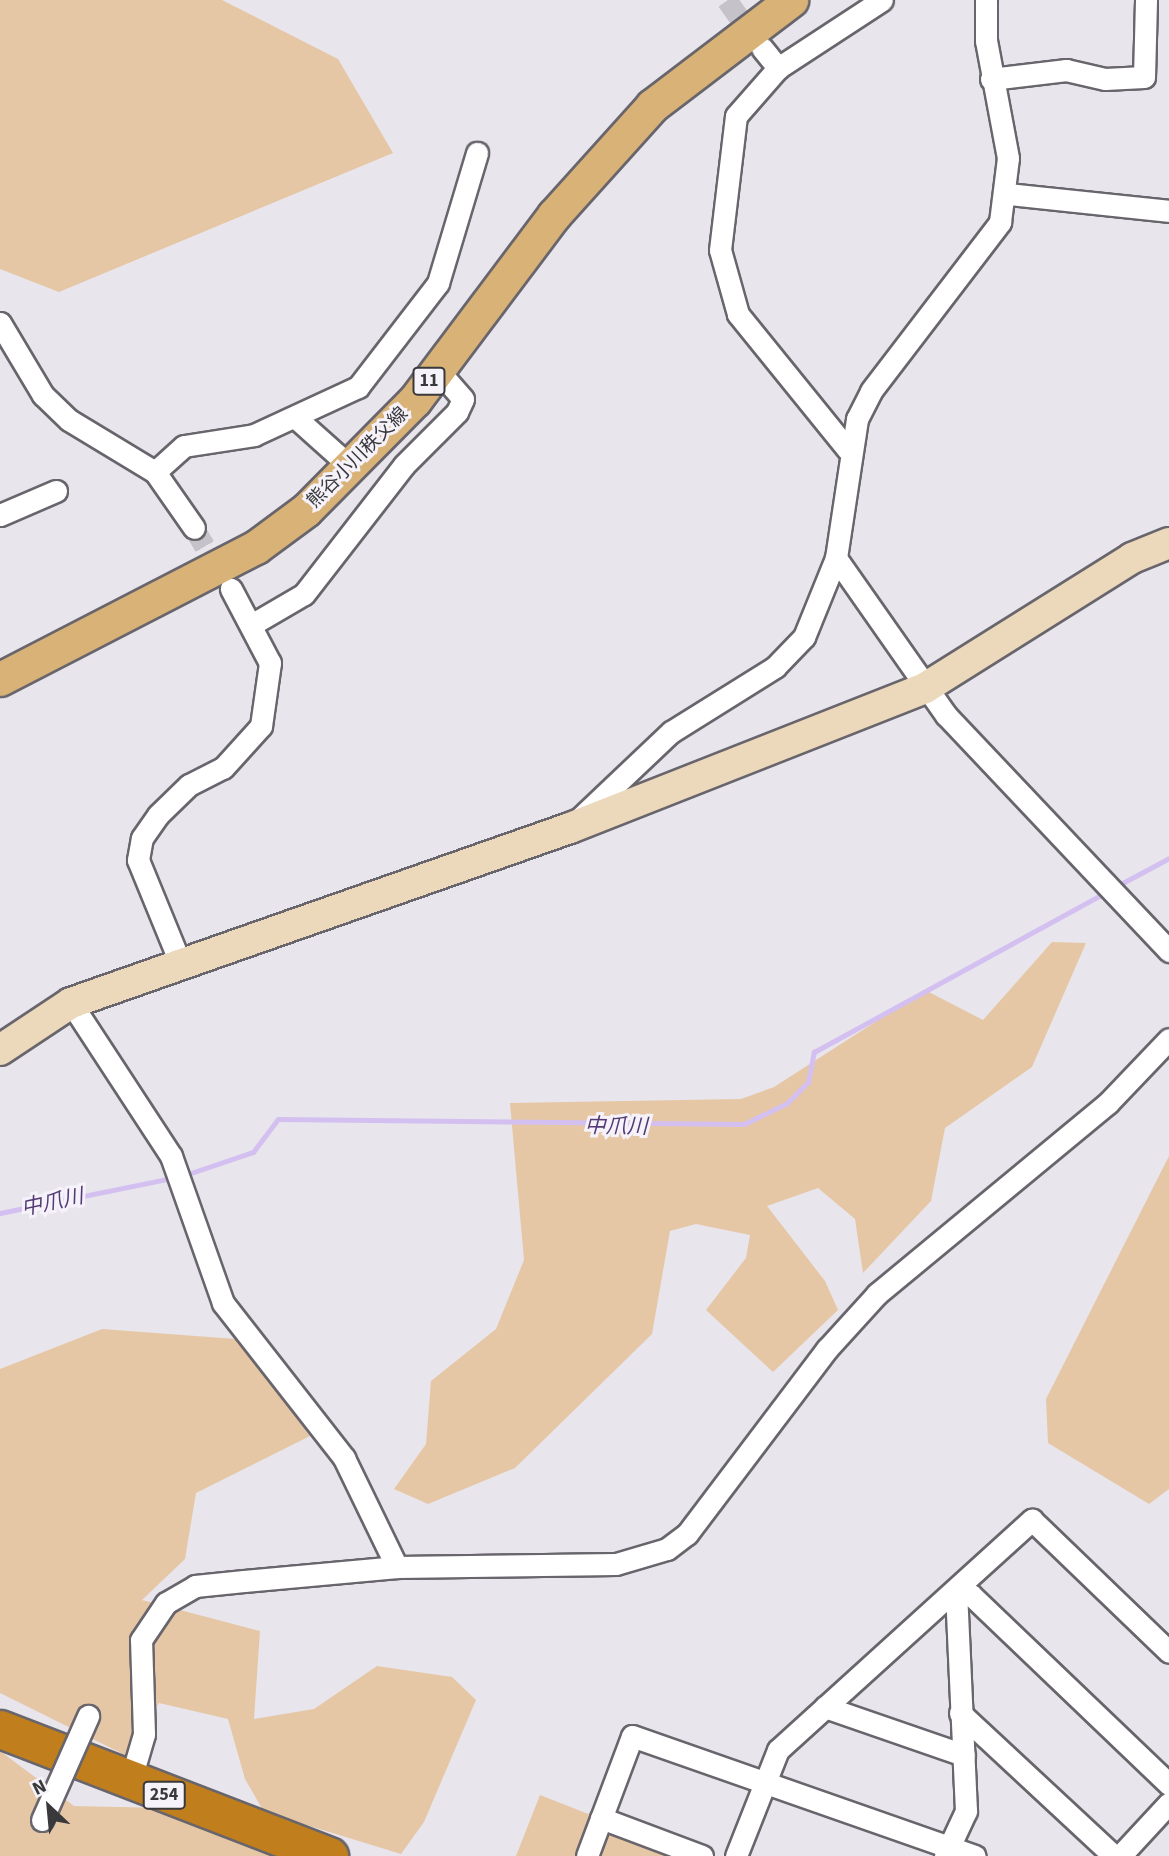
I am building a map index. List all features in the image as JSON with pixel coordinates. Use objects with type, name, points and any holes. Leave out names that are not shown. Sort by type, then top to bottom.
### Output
[{"type":"highway","name":"254","points":[[0,1729],[130,1782],[329,1856]]},
{"type":"main road","name":"熊谷小川秩父線","points":[[0,679],[256,547],[353,469],[438,370],[554,215],[652,106],[791,0]]},
{"type":"street","points":[[848,450],[738,314],[720,250],[736,116],[778,68],[882,0]]},
{"type":"street","points":[[570,828],[671,732],[790,652],[804,637],[836,558],[848,450],[871,391],[991,240],[1008,194],[1008,158],[991,79],[986,0]]},
{"type":"street","points":[[991,79],[1066,70],[1105,79],[1144,77],[1146,0]]},
{"type":"street","points":[[762,48],[778,68]]},
{"type":"street","points":[[155,472],[184,446],[254,435],[296,418],[358,387],[428,301],[477,153]]},
{"type":"street","points":[[1008,194],[1169,211]]},
{"type":"street","points":[[0,325],[22,369],[60,412],[155,472],[194,528]]},
{"type":"street","points":[[251,625],[304,594],[404,465],[457,412],[463,399],[438,370]]},
{"type":"street","points":[[296,418],[353,469]]},
{"type":"street","points":[[0,515],[56,491]]},
{"type":"street","points":[[0,1050],[71,1003],[179,960],[570,828],[925,688],[1132,558],[1169,543]]},
{"type":"street","points":[[836,558],[925,688],[1169,951]]},
{"type":"street","points":[[179,960],[144,885],[142,838],[189,785],[223,768],[261,726],[270,663],[231,589]]},
{"type":"street","points":[[71,1003],[171,1156],[223,1303],[344,1458],[397,1567]]},
{"type":"street","points":[[130,1782],[144,1734],[141,1640],[166,1603],[195,1586],[397,1567],[570,1567],[616,1564],[667,1549],[687,1534],[827,1349],[877,1294],[1108,1103],[1169,1039]]},
{"type":"street","points":[[736,1856],[778,1750],[1032,1520],[1169,1652]]},
{"type":"street","points":[[947,1851],[966,1811],[956,1590]]},
{"type":"street","points":[[956,1590],[971,1595],[1169,1784]]},
{"type":"street","points":[[825,1707],[964,1755]]},
{"type":"street","points":[[960,1713],[1114,1856]]},
{"type":"street","points":[[42,1819],[88,1716]]},
{"type":"street","points":[[587,1856],[632,1736],[764,1780],[947,1851],[975,1856]]},
{"type":"street","points":[[1120,1856],[1169,1803]]},
{"type":"street","points":[[601,1818],[702,1856]]},
{"type":"shaded area","points":[[0,0],[222,0],[338,59],[393,153],[59,292],[0,269]]},
{"type":"shaded area","points":[[1052,942],[1086,943],[1032,1067],[945,1128],[931,1201],[863,1273],[855,1219],[818,1188],[767,1206],[825,1281],[838,1310],[773,1372],[706,1310],[746,1258],[750,1235],[696,1224],[670,1231],[652,1334],[515,1468],[428,1504],[394,1489],[426,1444],[431,1381],[496,1329],[524,1260],[510,1103],[741,1099],[774,1087],[925,990],[983,1020]]},
{"type":"shaded area","points":[[1169,1156],[1169,1489],[1149,1504],[1048,1443],[1046,1399]]},
{"type":"shaded area","points":[[102,1329],[236,1339],[310,1436],[196,1493],[185,1559],[142,1600],[260,1631],[254,1719],[314,1709],[377,1666],[452,1677],[476,1700],[424,1822],[401,1854],[264,1812],[245,1779],[228,1719],[159,1703],[125,1755],[0,1693],[0,1369]]},
{"type":"shaded area","points":[[0,1751],[74,1806],[165,1808],[297,1856],[0,1856]]},
{"type":"shaded area","points":[[540,1795],[596,1817],[581,1856],[516,1856]]},
{"type":"shaded area","points":[[612,1831],[681,1856],[593,1856],[600,1837]]},
{"type":"waterway","name":"中爪川","points":[[1115,887],[1169,858]]},
{"type":"waterway","name":"中爪川","points":[[185,1175],[253,1152],[278,1119],[744,1124],[787,1103],[808,1082],[814,1052],[1106,892]]},
{"type":"waterway","name":"中爪川","points":[[0,1213],[172,1178]]},
{"type":"tunnel","points":[[727,0],[756,41]]},
{"type":"tunnel","points":[[194,528],[222,575]]}]
